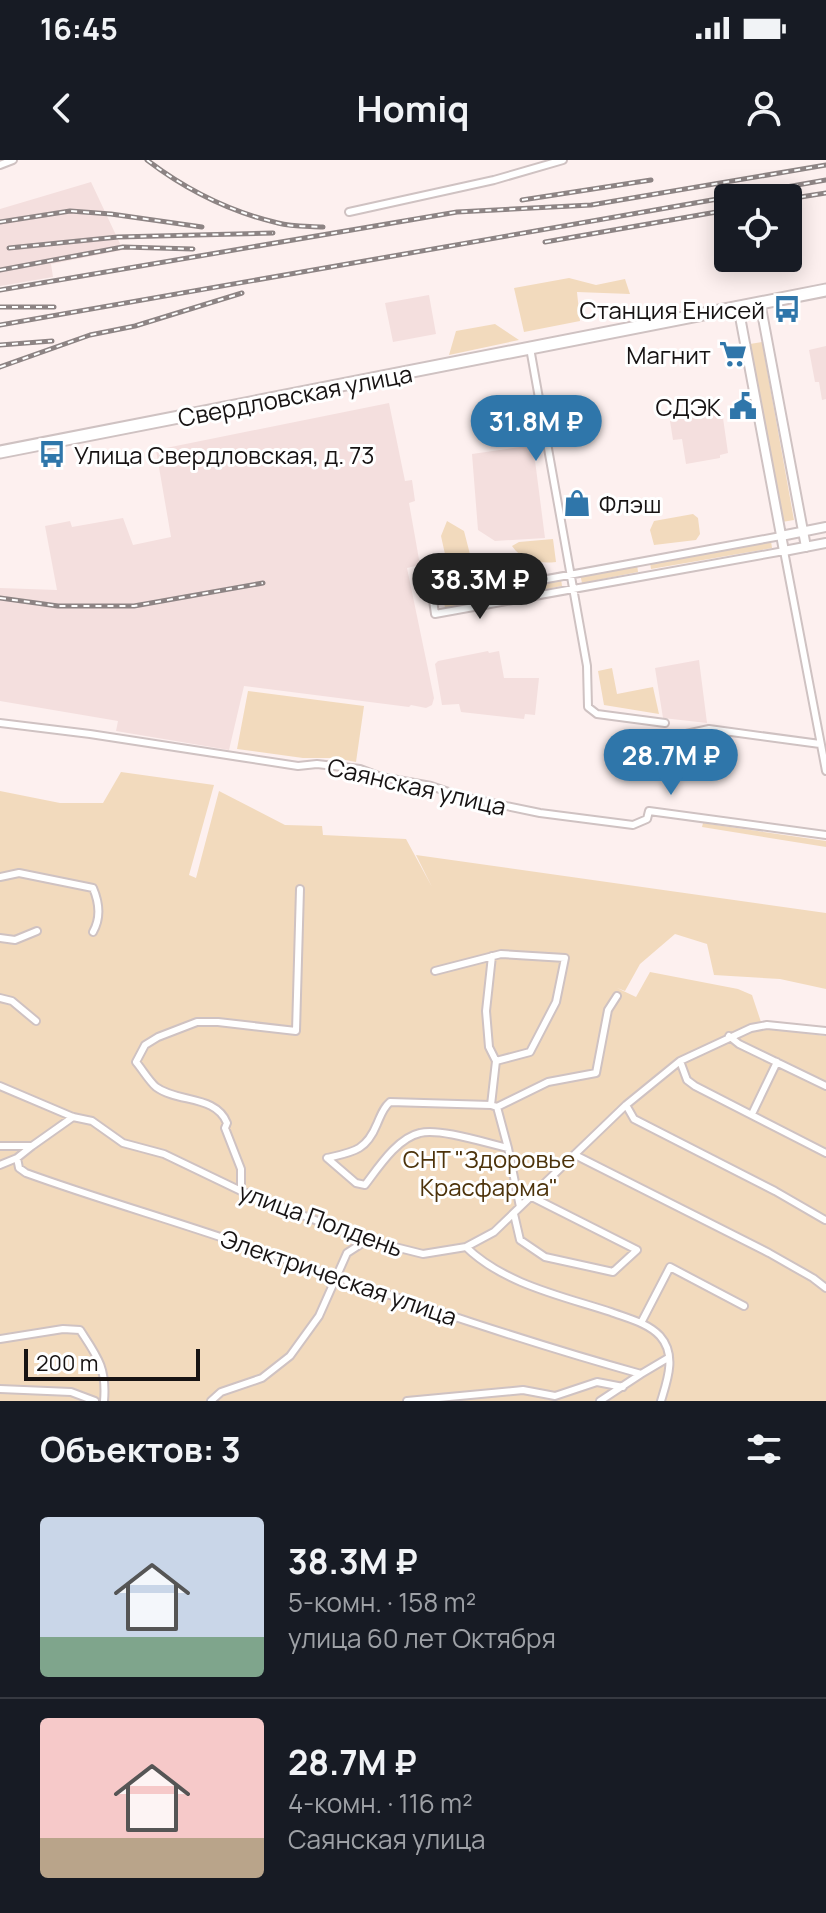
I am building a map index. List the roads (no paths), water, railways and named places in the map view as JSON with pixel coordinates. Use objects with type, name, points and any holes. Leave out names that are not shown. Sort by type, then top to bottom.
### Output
[{"type":"highway","name":"Свердловская улица","points":[[0,452],[826,290]]},
{"type":"main road","points":[[760,302],[806,547]]},
{"type":"main road","points":[[738,306],[784,551],[826,543]]},
{"type":"main road","points":[[781,536],[826,527]]},
{"type":"street","points":[[0,165],[13,160]]},
{"type":"street","points":[[349,212],[439,194],[563,160]]},
{"type":"street","points":[[530,348],[587,666],[588,707],[597,714],[665,723]]},
{"type":"street","points":[[781,536],[433,600],[435,614],[784,551],[826,771]]},
{"type":"street","points":[[645,560],[648,576]]},
{"type":"street","name":"Саянская улица","points":[[0,723],[298,766],[317,764],[360,769],[381,777],[540,813],[633,825],[647,819],[649,811],[826,835]]},
{"type":"street","points":[[649,749],[677,736],[709,729],[820,744]]},
{"type":"street","points":[[0,877],[19,873],[93,888],[99,901],[97,925],[93,932]]},
{"type":"street","points":[[241,1191],[241,1169],[225,1128],[227,1123],[223,1113],[207,1103],[156,1087],[136,1062],[145,1045],[197,1022],[296,1031],[300,889]]},
{"type":"street","points":[[0,938],[15,940],[37,931]]},
{"type":"street","points":[[435,971],[501,954],[565,958],[556,1002],[530,1052],[496,1061]]},
{"type":"street","points":[[492,956],[486,1011],[489,1047],[496,1061],[494,1106],[508,1148],[520,1207]]},
{"type":"street","points":[[508,1148],[452,1135],[420,1133],[402,1143],[365,1185],[356,1183],[327,1158],[357,1151],[372,1137],[384,1108],[390,1102],[494,1106],[548,1082],[596,1073],[608,1010],[617,996]]},
{"type":"street","points":[[0,998],[12,1001],[36,1021]]},
{"type":"street","name":"улица Полдень","points":[[0,1086],[73,1117],[92,1121],[123,1143],[164,1154],[241,1191],[367,1240],[423,1254],[466,1247],[494,1232],[626,1105],[680,1061],[729,1036],[767,1025],[826,1031]]},
{"type":"street","points":[[729,1036],[739,1044],[826,1086]]},
{"type":"street","points":[[680,1061],[683,1074],[695,1086],[826,1153]]},
{"type":"street","points":[[752,1114],[777,1062]]},
{"type":"street","points":[[626,1105],[634,1119],[825,1220]]},
{"type":"street","points":[[0,1165],[17,1158],[73,1117]]},
{"type":"street","points":[[0,1146],[32,1146]]},
{"type":"street","points":[[575,1155],[769,1253],[826,1288]]},
{"type":"street","name":"Электрическая улица","points":[[17,1158],[19,1168],[26,1173],[336,1278],[641,1374]]},
{"type":"street","points":[[514,1214],[520,1240],[545,1257],[613,1272],[637,1250],[530,1196]]},
{"type":"street","points":[[211,1401],[221,1392],[262,1378],[290,1356],[319,1316],[347,1253],[367,1240]]},
{"type":"street","points":[[466,1247],[481,1261],[545,1292],[641,1323],[660,1336],[670,1369],[661,1401]]},
{"type":"street","points":[[641,1323],[670,1267],[744,1306]]},
{"type":"street","points":[[0,1339],[63,1329],[80,1330],[100,1360],[105,1375],[104,1401]]},
{"type":"street","points":[[600,1401],[668,1358]]},
{"type":"street","points":[[407,1401],[523,1390],[555,1396],[597,1382],[623,1387]]},
{"type":"street","points":[[0,1389],[71,1392],[95,1401]]},
{"type":"railway","points":[[147,160],[193,190],[243,213],[294,226],[323,227]]},
{"type":"railway","points":[[0,290],[457,212],[591,205],[826,165]]},
{"type":"railway","points":[[522,200],[651,180]]},
{"type":"railway","points":[[0,325],[826,180]]},
{"type":"railway","points":[[802,197],[826,193]]},
{"type":"railway","points":[[0,222],[70,211],[202,227]]},
{"type":"railway","points":[[545,242],[714,212]]},
{"type":"railway","points":[[9,248],[118,237],[273,233]]},
{"type":"railway","points":[[0,270],[123,247],[193,249]]},
{"type":"railway","points":[[0,367],[90,335],[135,326],[242,293]]},
{"type":"railway","points":[[0,307],[54,307]]},
{"type":"railway","points":[[0,345],[52,341]]},
{"type":"railway","points":[[0,598],[58,606],[134,606],[263,583]]},
{"type":"place","name":"Станция Енисей","points":[[787,309]]},
{"type":"place","name":"Магнит","points":[[733,354]]},
{"type":"place","name":"СДЭК","points":[[743,406]]},
{"type":"place","name":"Улица Свердловская, д. 73","points":[[52,454]]},
{"type":"place","name":"Флэш","points":[[577,503]]},
{"type":"park label","name":"СНТ \"Здоровье Красфарма\"","points":[[489,1172]]}]
